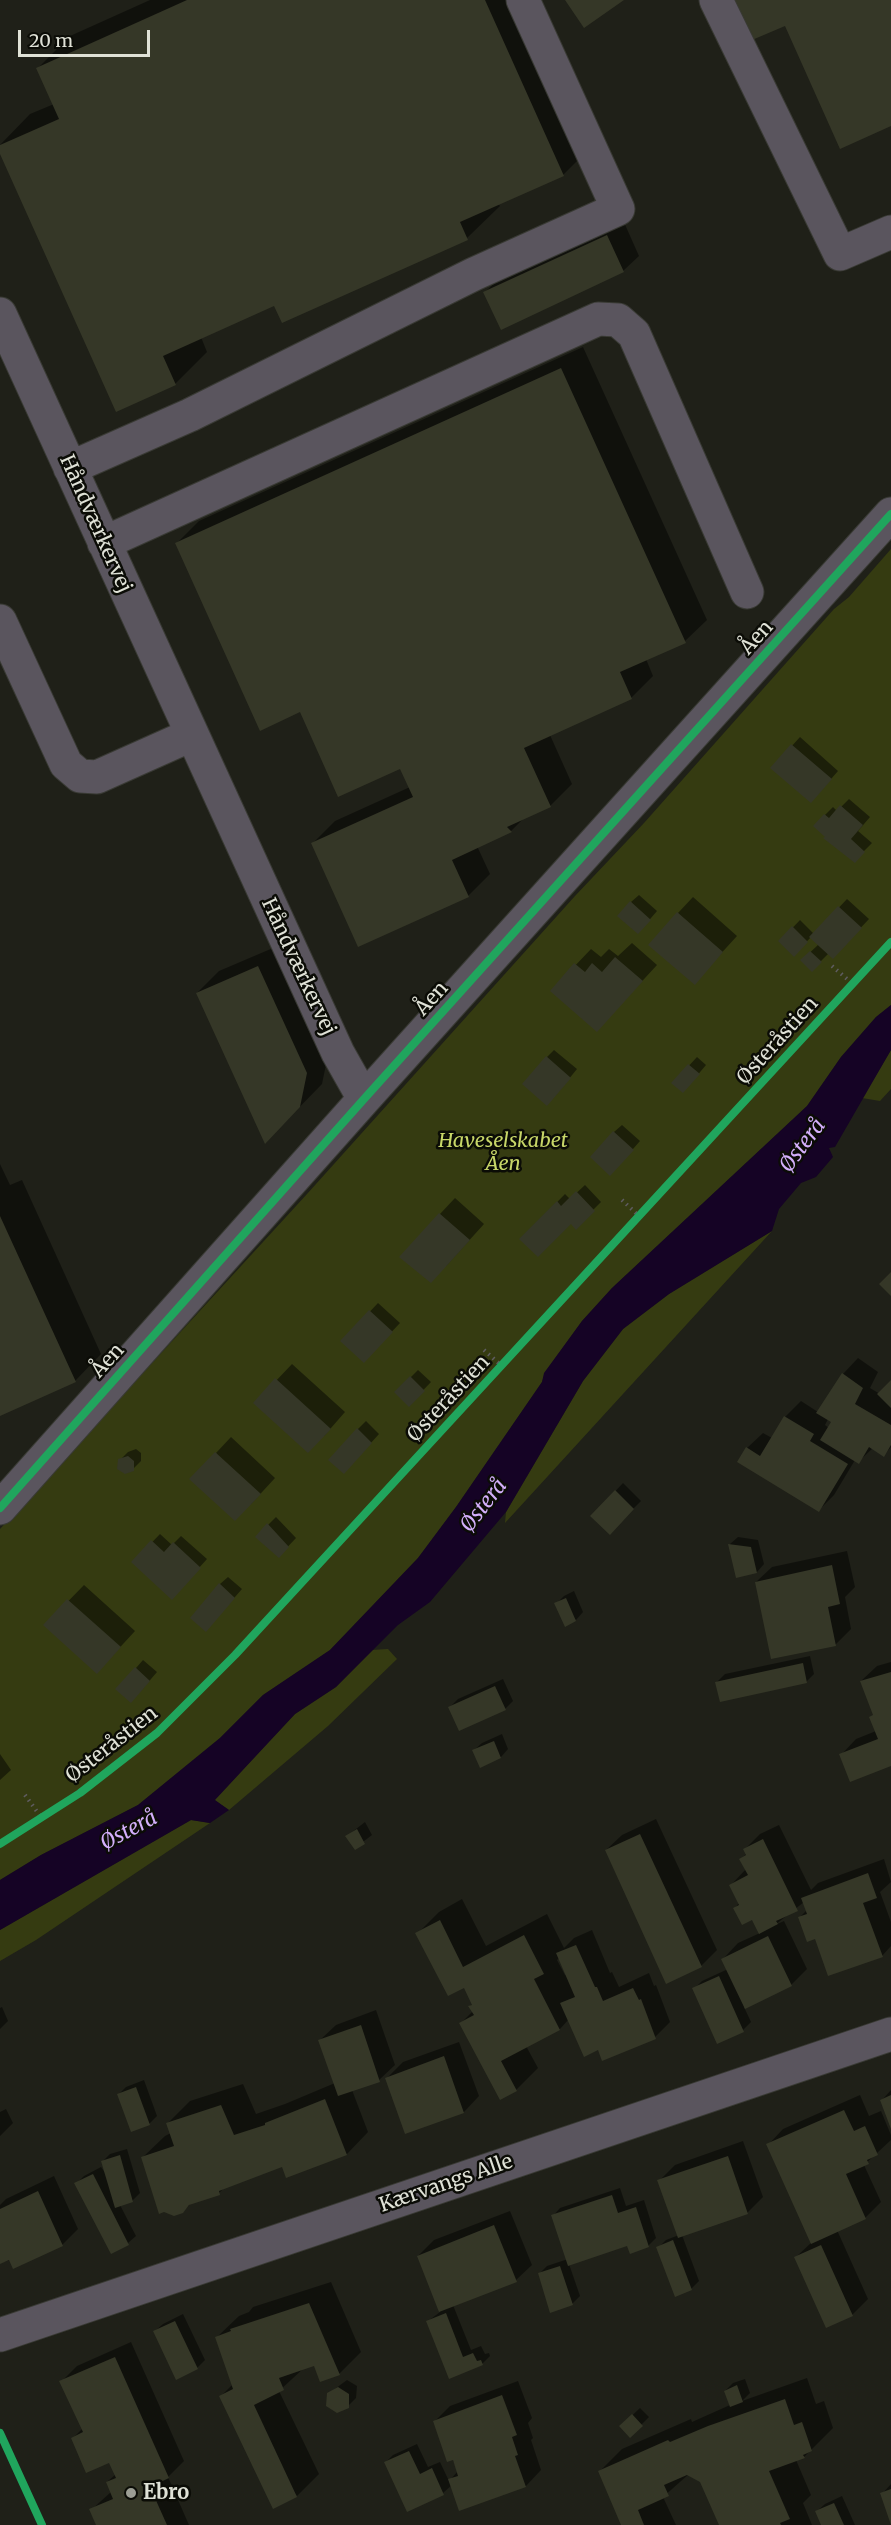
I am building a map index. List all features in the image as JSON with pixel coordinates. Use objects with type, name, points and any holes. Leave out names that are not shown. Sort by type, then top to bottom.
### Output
[{"type":"street","points":[[70,468],[190,415],[474,274],[618,209],[523,0]]},
{"type":"street","points":[[716,0],[840,254],[891,232]]},
{"type":"street","name":"Håndværkervej","points":[[0,314],[190,735],[338,1053],[364,1099]]},
{"type":"street","points":[[104,543],[598,319],[618,320],[634,334],[747,592]]},
{"type":"street","name":"Åen","points":[[0,1508],[364,1099],[891,514]]},
{"type":"street","points":[[0,621],[66,764],[80,776],[97,777],[190,735]]},
{"type":"street","name":"Kærvangs Alle","points":[[0,2336],[891,2034]]},
{"type":"path","points":[[832,966],[853,984]]},
{"type":"path","points":[[622,1200],[640,1217]]},
{"type":"path","points":[[484,1350],[502,1366]]},
{"type":"path","points":[[26,1795],[41,1817]]},
{"type":"green space","name":"Haveselskabet Åen","points":[[891,549],[891,1005],[876,1017],[841,1057],[807,1106],[612,1288],[582,1321],[456,1507],[418,1558],[330,1650],[263,1695],[220,1738],[138,1805],[41,1855],[0,1880],[0,1529],[644,823],[834,609],[849,597]]},
{"type":"green space","points":[[891,1050],[891,1089],[880,1101],[862,1098]]},
{"type":"green space","points":[[772,1231],[505,1523],[506,1512],[583,1381],[623,1329],[669,1294]]},
{"type":"green space","points":[[388,1649],[397,1659],[328,1726],[229,1810],[214,1800],[295,1714],[336,1687],[372,1650]]},
{"type":"green space","points":[[191,1820],[210,1823],[36,1940],[0,1961],[0,1930]]},
{"type":"water","name":"Østerå","points":[[891,1005],[891,1050],[835,1147],[829,1148],[833,1157],[816,1177],[801,1183],[779,1209],[772,1231],[669,1294],[623,1329],[583,1381],[506,1512],[430,1602],[398,1625],[336,1687],[295,1714],[215,1800],[229,1810],[210,1823],[191,1820],[0,1930],[0,1880],[41,1855],[138,1805],[220,1738],[263,1695],[330,1650],[418,1558],[456,1507],[542,1382],[544,1373],[582,1321],[612,1288],[807,1106],[841,1057],[876,1017]]},
{"type":"building","points":[[187,0],[485,0],[564,176],[460,222],[468,240],[282,323],[274,306],[163,356],[176,385],[116,412],[0,154],[0,145],[59,119],[36,68]]},
{"type":"building","points":[[565,0],[624,0],[584,28]]},
{"type":"building","points":[[734,0],[891,0],[891,126],[840,149],[785,26],[752,40]]},
{"type":"building","points":[[607,235],[624,272],[501,330],[483,292]]},
{"type":"building","points":[[561,368],[686,643],[620,672],[632,699],[524,748],[551,807],[507,827],[512,832],[452,860],[469,897],[358,947],[311,843],[413,797],[400,769],[338,797],[300,712],[260,731],[175,543]]},
{"type":"building","points":[[791,744],[832,779],[811,803],[770,768]]},
{"type":"building","points":[[840,805],[863,825],[851,839],[865,852],[855,863],[823,838],[825,837],[813,826],[824,814],[829,818]]},
{"type":"building","points":[[630,901],[651,920],[638,934],[617,916]]},
{"type":"building","points":[[838,906],[862,928],[833,959],[809,937]]},
{"type":"building","points":[[677,912],[723,952],[695,985],[648,945]]},
{"type":"building","points":[[792,926],[808,942],[794,957],[778,941]]},
{"type":"building","points":[[810,951],[822,962],[812,972],[800,960]]},
{"type":"building","points":[[615,957],[643,981],[597,1032],[550,991],[574,963],[585,972],[592,963],[602,972]]},
{"type":"building","points":[[258,966],[307,1073],[300,1107],[265,1144],[196,993]]},
{"type":"building","points":[[546,1056],[571,1078],[547,1106],[522,1084]]},
{"type":"building","points":[[688,1064],[700,1074],[683,1093],[671,1083]]},
{"type":"building","points":[[613,1131],[634,1150],[610,1176],[590,1157]]},
{"type":"building","points":[[576,1191],[595,1211],[576,1230],[571,1224],[538,1257],[519,1239],[557,1201],[561,1206]]},
{"type":"building","points":[[439,1213],[470,1240],[431,1283],[399,1257]]},
{"type":"building","points":[[0,1216],[76,1382],[0,1416]]},
{"type":"building","points":[[891,1272],[891,1296],[879,1284]]},
{"type":"building","points":[[369,1310],[393,1332],[364,1363],[340,1341]]},
{"type":"building","points":[[842,1373],[863,1388],[855,1404],[891,1425],[891,1445],[884,1457],[869,1447],[859,1464],[820,1440],[831,1422],[816,1413]]},
{"type":"building","points":[[410,1376],[425,1391],[409,1407],[394,1392]]},
{"type":"building","points":[[275,1378],[331,1429],[308,1453],[253,1403]]},
{"type":"building","points":[[891,1380],[891,1408],[877,1394]]},
{"type":"building","points":[[784,1416],[814,1434],[810,1441],[848,1464],[819,1512],[737,1462],[746,1447],[760,1456]]},
{"type":"building","points":[[357,1428],[372,1443],[344,1474],[328,1460]]},
{"type":"building","points":[[215,1452],[261,1494],[235,1521],[189,1479]]},
{"type":"building","points":[[128,1456],[134,1461],[134,1471],[125,1474],[117,1469],[118,1459]]},
{"type":"building","points":[[615,1490],[634,1509],[610,1535],[590,1516]]},
{"type":"building","points":[[267,1523],[289,1547],[279,1558],[255,1537]]},
{"type":"building","points":[[151,1540],[164,1552],[173,1542],[201,1568],[172,1600],[131,1562]]},
{"type":"building","points":[[728,1544],[751,1547],[757,1573],[736,1578]]},
{"type":"building","points":[[832,1565],[840,1604],[828,1607],[836,1646],[771,1659],[755,1582]]},
{"type":"building","points":[[219,1583],[235,1598],[206,1632],[190,1618]]},
{"type":"building","points":[[566,1598],[576,1621],[565,1627],[554,1603]]},
{"type":"building","points":[[67,1599],[121,1647],[97,1674],[43,1625]]},
{"type":"building","points":[[803,1663],[807,1683],[720,1702],[715,1682]]},
{"type":"building","points":[[135,1667],[150,1681],[131,1703],[115,1689]]},
{"type":"building","points":[[891,1672],[891,1766],[850,1782],[839,1754],[878,1739],[869,1717],[873,1715],[860,1681]]},
{"type":"building","points":[[495,1686],[506,1710],[459,1731],[448,1707]]},
{"type":"building","points":[[494,1741],[501,1758],[480,1768],[472,1750]]},
{"type":"building","points":[[357,1829],[365,1844],[355,1850],[345,1836]]},
{"type":"building","points":[[640,1834],[702,1967],[666,1984],[605,1850]]},
{"type":"building","points":[[763,1839],[798,1911],[776,1921],[778,1924],[759,1934],[752,1920],[742,1925],[733,1908],[739,1905],[729,1885],[748,1875],[739,1859],[746,1855],[743,1849]]},
{"type":"building","points":[[868,1873],[877,1898],[863,1903],[883,1957],[828,1976],[815,1939],[807,1942],[798,1917],[807,1914],[801,1898]]},
{"type":"building","points":[[440,1920],[463,1967],[524,1935],[544,1974],[534,1979],[560,2030],[501,2061],[517,2091],[500,2100],[459,2023],[474,2015],[468,2006],[472,2005],[464,1988],[448,1996],[415,1933]]},
{"type":"building","points":[[768,1936],[792,1986],[745,2009],[721,1959]]},
{"type":"building","points":[[576,1945],[603,2001],[633,1988],[639,2000],[641,1999],[656,2039],[602,2061],[598,2050],[584,2057],[560,2003],[575,1997],[556,1953]]},
{"type":"building","points":[[719,1976],[744,2032],[717,2044],[692,1988]]},
{"type":"building","points":[[361,2025],[380,2082],[338,2096],[318,2040]]},
{"type":"building","points":[[444,2056],[464,2113],[405,2134],[385,2078]]},
{"type":"building","points":[[136,2087],[150,2125],[131,2132],[117,2094]]},
{"type":"building","points":[[891,2095],[891,2129],[880,2100]]},
{"type":"building","points":[[325,2099],[347,2155],[286,2178],[282,2167],[219,2191],[220,2195],[189,2205],[183,2213],[174,2216],[164,2212],[159,2214],[141,2157],[174,2146],[166,2123],[221,2105],[234,2135],[265,2125],[265,2123]]},
{"type":"building","points":[[844,2110],[854,2131],[865,2126],[878,2155],[867,2160],[869,2164],[846,2174],[866,2219],[811,2244],[766,2144]]},
{"type":"building","points":[[120,2155],[133,2202],[115,2208],[101,2161]]},
{"type":"building","points":[[728,2156],[748,2214],[678,2238],[657,2180]]},
{"type":"building","points":[[93,2174],[129,2245],[111,2254],[74,2183]]},
{"type":"building","points":[[38,2191],[63,2246],[13,2269],[9,2260],[0,2264],[0,2209]]},
{"type":"building","points":[[612,2195],[618,2213],[636,2207],[649,2247],[630,2254],[627,2246],[568,2266],[551,2215]]},
{"type":"building","points":[[494,2225],[517,2282],[439,2312],[417,2256]]},
{"type":"building","points":[[673,2240],[692,2290],[675,2297],[656,2247]]},
{"type":"building","points":[[821,2245],[853,2316],[826,2328],[794,2257]]},
{"type":"building","points":[[560,2266],[573,2305],[550,2313],[538,2273]]},
{"type":"building","points":[[309,2303],[340,2375],[320,2382],[314,2366],[279,2378],[284,2390],[254,2405],[297,2497],[273,2509],[219,2396],[233,2389],[215,2337],[231,2331],[230,2329]]},
{"type":"building","points":[[446,2313],[463,2357],[473,2353],[477,2361],[481,2360],[483,2365],[449,2379],[426,2321]]},
{"type":"building","points":[[175,2321],[198,2369],[176,2380],[153,2331]]},
{"type":"building","points":[[115,2357],[169,2478],[150,2487],[167,2525],[96,2525],[89,2509],[113,2499],[106,2482],[116,2478],[109,2463],[86,2473],[71,2438],[83,2432],[59,2381]]},
{"type":"building","points":[[737,2385],[743,2402],[730,2407],[724,2391]]},
{"type":"building","points":[[338,2387],[349,2394],[349,2408],[337,2413],[326,2406],[327,2393]]},
{"type":"building","points":[[502,2395],[517,2435],[512,2437],[518,2455],[515,2456],[526,2487],[459,2511],[448,2479],[458,2476],[453,2460],[447,2462],[433,2421]]},
{"type":"building","points":[[785,2399],[794,2425],[802,2422],[812,2451],[803,2455],[805,2458],[769,2471],[790,2519],[780,2523],[781,2525],[719,2525],[700,2482],[687,2475],[664,2485],[669,2496],[638,2510],[644,2525],[621,2525],[598,2471],[668,2440],[670,2442]]},
{"type":"building","points":[[632,2414],[643,2426],[630,2438],[619,2426]]},
{"type":"building","points":[[409,2451],[420,2474],[432,2468],[444,2495],[407,2512],[384,2462]]},
{"type":"building","points":[[891,2489],[891,2525],[880,2493]]},
{"type":"building","points":[[834,2503],[844,2525],[821,2525],[815,2511]]},
{"type":"cycle path","points":[[0,1508],[364,1099],[891,514]]},
{"type":"cycle path","name":"Østeråstien","points":[[0,1844],[80,1793],[157,1733],[235,1655],[891,942]]},
{"type":"cycle path","points":[[0,2433],[42,2525]]},
{"type":"place","name":"Ebro","points":[[131,2493]]}]
